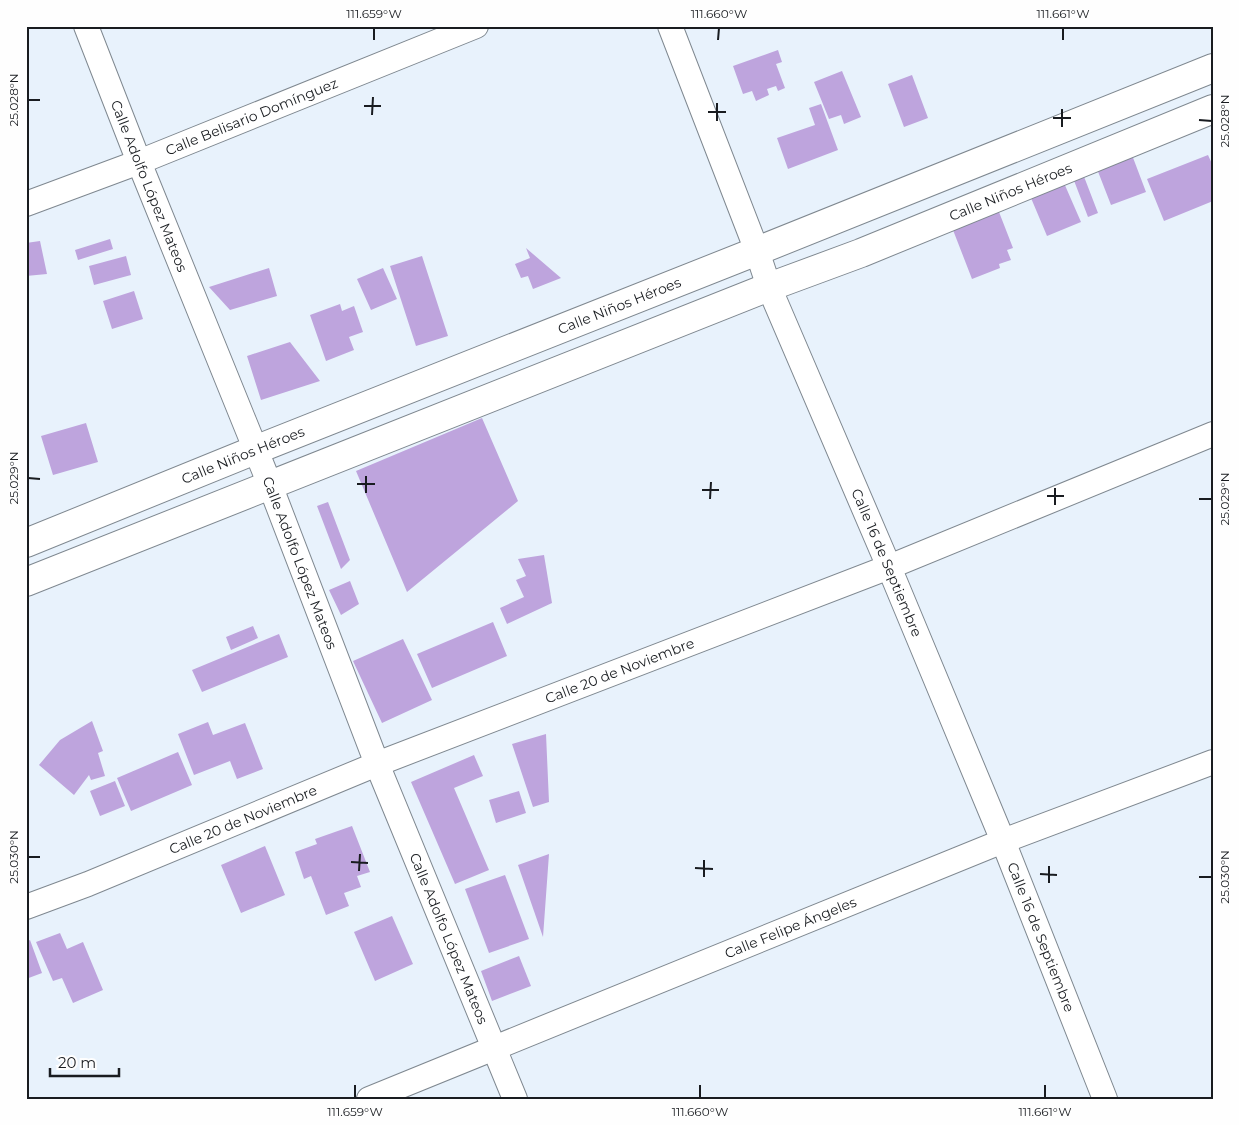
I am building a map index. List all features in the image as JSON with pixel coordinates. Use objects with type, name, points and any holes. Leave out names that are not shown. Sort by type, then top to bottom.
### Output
[{"type":"street","name":"Calle Adolfo López Mateos","points":[[86,26],[270,485],[377,764],[515,1099]]},
{"type":"street","name":"Calle Belisario Domínguez","points":[[26,204],[139,162],[476,26]]},
{"type":"street","name":"Calle 16 de Septiembre","points":[[670,26],[769,287],[889,567],[1003,841],[1105,1099]]},
{"type":"street","name":"Calle Niños Héroes","points":[[26,543],[1213,68]]},
{"type":"street","name":"Calle Niños Héroes","points":[[26,582],[769,287],[861,253],[1213,109]]},
{"type":"street","name":"Calle 20 de Noviembre","points":[[26,907],[377,764],[889,567],[1213,434]]},
{"type":"street","name":"Calle Felipe Ángeles","points":[[370,1099],[1003,841],[1213,762]]},
{"type":"building","points":[[778,50],[782,62],[776,64],[785,88],[778,91],[776,86],[767,89],[769,95],[756,101],[752,91],[743,94],[733,66]]},
{"type":"building","points":[[842,71],[861,117],[844,124],[841,115],[829,119],[814,82]]},
{"type":"building","points":[[912,75],[928,118],[904,127],[888,84]]},
{"type":"building","points":[[821,104],[838,150],[788,169],[777,138],[815,125],[809,108]]},
{"type":"building","points":[[1132,155],[1146,192],[1111,205],[1097,169]]},
{"type":"building","points":[[1208,155],[1213,166],[1213,201],[1164,221],[1147,179]]},
{"type":"building","points":[[1083,174],[1098,213],[1088,217],[1073,178]]},
{"type":"building","points":[[1064,183],[1081,222],[1047,236],[1031,198]]},
{"type":"building","points":[[999,212],[1013,248],[1007,250],[1011,260],[999,264],[1000,268],[972,279],[953,230]]},
{"type":"building","points":[[110,239],[113,249],[78,260],[75,250]]},
{"type":"building","points":[[40,241],[47,274],[26,276],[26,243]]},
{"type":"building","points":[[526,248],[561,278],[533,289],[528,276],[521,278],[515,264],[530,258]]},
{"type":"building","points":[[126,256],[131,275],[94,285],[89,266]]},
{"type":"building","points":[[422,256],[448,336],[416,346],[390,266]]},
{"type":"building","points":[[269,268],[277,296],[230,310],[209,287]]},
{"type":"building","points":[[383,268],[397,299],[371,310],[357,279]]},
{"type":"building","points":[[134,291],[143,319],[112,329],[103,301]]},
{"type":"building","points":[[340,304],[342,311],[354,306],[363,332],[349,337],[354,350],[326,361],[310,315]]},
{"type":"building","points":[[290,342],[320,381],[261,400],[247,356]]},
{"type":"building","points":[[482,418],[518,501],[407,592],[356,471]]},
{"type":"building","points":[[86,423],[98,462],[53,475],[41,436]]},
{"type":"building","points":[[328,502],[350,560],[341,569],[317,506]]},
{"type":"building","points":[[544,555],[552,603],[507,624],[500,608],[524,597],[516,580],[526,576],[518,559]]},
{"type":"building","points":[[350,581],[359,604],[341,615],[329,590]]},
{"type":"building","points":[[493,622],[507,656],[432,688],[417,654]]},
{"type":"building","points":[[253,626],[258,638],[231,650],[226,637]]},
{"type":"building","points":[[279,634],[288,657],[202,692],[192,670]]},
{"type":"building","points":[[403,639],[432,700],[382,723],[353,661]]},
{"type":"building","points":[[92,721],[103,751],[98,753],[105,776],[91,780],[89,775],[74,795],[39,765],[60,740]]},
{"type":"building","points":[[208,722],[213,735],[245,723],[263,769],[237,779],[230,761],[194,775],[178,734]]},
{"type":"building","points":[[546,734],[549,802],[533,807],[512,744]]},
{"type":"building","points":[[178,752],[192,785],[131,811],[117,778]]},
{"type":"building","points":[[474,755],[483,776],[454,788],[489,870],[455,884],[411,782]]},
{"type":"building","points":[[115,781],[125,806],[100,816],[90,791]]},
{"type":"building","points":[[519,791],[526,813],[496,823],[489,800]]},
{"type":"building","points":[[352,826],[370,872],[357,876],[361,887],[344,893],[349,906],[326,915],[311,876],[304,879],[295,852],[317,844],[315,839]]},
{"type":"building","points":[[265,846],[285,895],[241,913],[221,865]]},
{"type":"building","points":[[549,854],[543,937],[518,865]]},
{"type":"building","points":[[505,875],[529,939],[489,953],[465,889]]},
{"type":"building","points":[[392,916],[413,964],[375,981],[354,932]]},
{"type":"building","points":[[60,933],[67,949],[83,942],[103,990],[73,1003],[62,978],[53,981],[36,942]]},
{"type":"building","points":[[30,940],[42,973],[26,979],[26,942]]},
{"type":"building","points":[[519,956],[531,986],[492,1001],[481,971]]}]
